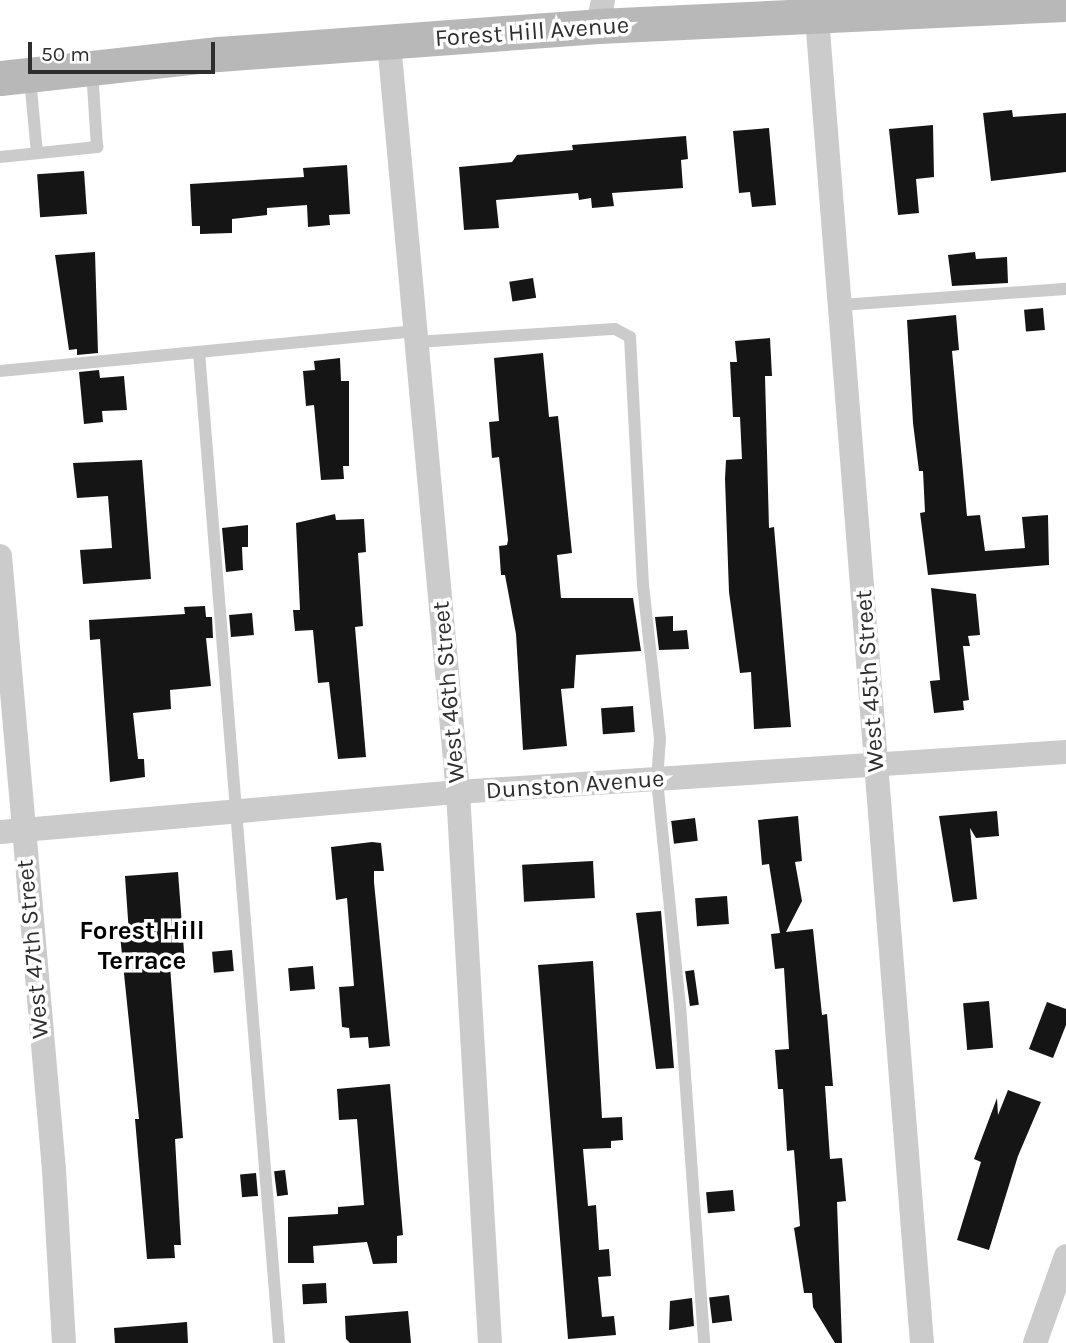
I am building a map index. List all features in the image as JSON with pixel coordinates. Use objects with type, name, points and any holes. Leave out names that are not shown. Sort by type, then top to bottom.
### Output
[{"type":"main road","name":"Forest Hill Avenue","points":[[15,76],[389,43],[600,13],[817,18],[959,5],[1066,4]]},
{"type":"street","name":"West 45th Street","points":[[817,18],[922,1343]]},
{"type":"street","name":"West 46th Street","points":[[389,43],[458,792],[490,1343]]},
{"type":"street","name":"West 47th Street","points":[[0,556],[11,832],[54,1170],[64,1343]]},
{"type":"street","name":"Dunston Avenue","points":[[11,832],[458,792],[1066,752]]},
{"type":"street","points":[[1035,1343],[1066,1256]]},
{"type":"lane","points":[[0,157],[97,147],[92,68]]},
{"type":"lane","points":[[15,76],[37,153]]},
{"type":"lane","points":[[841,305],[1066,289]]},
{"type":"lane","points":[[0,371],[199,352],[416,337],[615,329],[630,337],[643,585],[660,739],[657,780],[667,852],[704,1343]]},
{"type":"lane","points":[[199,352],[279,1343]]},
{"type":"building","points":[[1012,110],[1013,117],[1066,113],[1066,172],[991,181],[983,113]]},
{"type":"building","points":[[933,125],[934,177],[916,179],[919,213],[898,215],[889,129]]},
{"type":"building","points":[[769,128],[776,205],[752,207],[750,192],[739,193],[733,131]]},
{"type":"building","points":[[686,136],[688,159],[681,160],[683,188],[612,193],[614,206],[592,208],[591,198],[579,200],[578,193],[496,200],[499,228],[464,230],[459,167],[512,162],[517,155],[573,150],[572,145]]},
{"type":"building","points":[[347,165],[350,214],[329,215],[330,225],[308,227],[307,205],[267,208],[267,215],[232,219],[232,233],[200,234],[200,226],[192,226],[190,184],[304,177],[303,168]]},
{"type":"building","points":[[84,171],[87,214],[40,217],[37,174]]},
{"type":"building","points":[[95,252],[98,353],[77,355],[77,349],[69,350],[55,255]]},
{"type":"building","points":[[975,252],[976,259],[1007,257],[1008,283],[952,286],[948,255]]},
{"type":"building","points":[[533,278],[536,298],[512,302],[509,282]]},
{"type":"building","points":[[1043,308],[1045,330],[1026,332],[1024,310]]},
{"type":"building","points":[[956,315],[959,350],[952,351],[967,516],[980,515],[985,551],[1025,548],[1022,517],[1048,515],[1049,565],[928,575],[920,513],[925,512],[923,471],[919,471],[913,423],[907,320]]},
{"type":"building","points":[[770,338],[772,376],[765,376],[769,528],[774,527],[791,727],[754,729],[751,672],[740,673],[729,592],[725,479],[726,460],[742,459],[740,417],[733,417],[730,362],[737,362],[735,341]]},
{"type":"building","points":[[543,353],[549,417],[558,416],[572,553],[557,555],[561,598],[633,598],[641,651],[576,655],[574,688],[561,689],[567,746],[523,750],[516,634],[505,575],[501,575],[499,546],[507,545],[508,540],[499,457],[492,458],[489,422],[499,421],[494,358]]},
{"type":"building","points":[[340,358],[341,381],[349,381],[349,466],[343,466],[344,479],[321,480],[314,405],[306,406],[303,371],[315,370],[314,361]]},
{"type":"building","points":[[99,370],[100,378],[124,376],[127,410],[102,411],[103,422],[84,424],[79,372]]},
{"type":"building","points":[[142,460],[151,579],[83,584],[80,550],[112,548],[108,496],[77,498],[73,463]]},
{"type":"building","points":[[335,514],[336,520],[364,519],[366,552],[358,553],[363,626],[355,627],[366,757],[338,759],[329,682],[318,683],[313,630],[295,631],[293,610],[300,610],[296,523]]},
{"type":"building","points":[[248,525],[248,547],[242,547],[243,570],[226,572],[222,528]]},
{"type":"building","points":[[931,588],[976,594],[980,635],[968,636],[970,646],[963,646],[969,700],[963,701],[964,710],[934,713],[930,681],[940,680]]},
{"type":"building","points":[[205,606],[206,617],[212,617],[213,638],[206,638],[211,686],[170,690],[171,709],[133,713],[138,759],[144,759],[145,777],[110,782],[100,639],[90,640],[89,620],[185,614],[184,607]]},
{"type":"building","points":[[252,613],[254,635],[231,637],[229,615]]},
{"type":"building","points":[[673,616],[673,631],[687,630],[689,649],[659,650],[655,617]]},
{"type":"building","points":[[633,706],[635,732],[603,734],[601,708]]},
{"type":"building","points":[[997,811],[999,836],[976,838],[970,828],[977,899],[953,902],[939,816]]},
{"type":"building","points":[[798,816],[802,861],[795,862],[802,901],[786,932],[813,929],[822,1015],[827,1014],[833,1086],[825,1086],[830,1159],[842,1158],[846,1201],[837,1202],[842,1343],[835,1343],[813,1307],[812,1293],[804,1293],[794,1228],[800,1226],[794,1150],[787,1151],[783,1089],[778,1089],[775,1050],[789,1049],[784,968],[775,969],[771,934],[780,933],[769,864],[762,865],[758,820]]},
{"type":"building","points":[[695,818],[698,841],[674,844],[671,821]]},
{"type":"building","points":[[381,843],[384,871],[374,871],[374,882],[390,1046],[369,1048],[368,1037],[350,1038],[349,1028],[342,1027],[339,987],[354,986],[347,898],[336,900],[331,847]]},
{"type":"building","points":[[593,861],[595,898],[524,902],[522,865]]},
{"type":"building","points":[[178,872],[185,965],[170,966],[183,1138],[175,1139],[181,1245],[174,1245],[175,1258],[147,1259],[135,1119],[139,1119],[120,935],[129,934],[125,876]]},
{"type":"building","points":[[727,896],[729,924],[697,926],[695,898]]},
{"type":"building","points":[[661,911],[674,1068],[656,1069],[636,913]]},
{"type":"building","points":[[232,950],[234,971],[214,973],[212,952]]},
{"type":"building","points":[[593,961],[602,1118],[622,1117],[623,1140],[611,1141],[611,1148],[583,1149],[588,1206],[596,1205],[599,1250],[609,1249],[611,1276],[598,1277],[602,1317],[614,1316],[616,1335],[568,1339],[538,965]]},
{"type":"building","points":[[313,966],[315,989],[290,991],[288,968]]},
{"type":"building","points":[[694,970],[699,1005],[690,1006],[685,971]]},
{"type":"building","points":[[989,1001],[993,1048],[967,1050],[963,1003]]},
{"type":"building","points":[[1047,1002],[1066,1009],[1066,1025],[1053,1058],[1029,1049]]},
{"type":"building","points":[[390,1084],[403,1235],[397,1236],[397,1263],[373,1264],[367,1242],[313,1246],[314,1263],[288,1263],[288,1217],[338,1214],[338,1207],[364,1205],[357,1119],[339,1120],[337,1089]]},
{"type":"building","points":[[1008,1090],[1041,1102],[1018,1156],[989,1250],[957,1240],[981,1162],[974,1159],[997,1098],[998,1115]]},
{"type":"building","points":[[285,1170],[288,1195],[277,1196],[274,1171]]},
{"type":"building","points":[[256,1173],[258,1196],[242,1197],[240,1174]]},
{"type":"building","points":[[733,1190],[735,1211],[708,1213],[706,1192]]},
{"type":"building","points":[[326,1283],[327,1303],[303,1304],[302,1284]]},
{"type":"building","points":[[729,1295],[732,1321],[712,1323],[709,1297]]},
{"type":"building","points":[[692,1298],[694,1326],[669,1330],[670,1301]]},
{"type":"building","points":[[408,1311],[411,1343],[350,1343],[346,1339],[345,1316]]},
{"type":"building","points":[[187,1322],[188,1343],[115,1343],[114,1328]]},
{"type":"district","name":"Forest Hill Terrace","points":[[142,946]]}]
